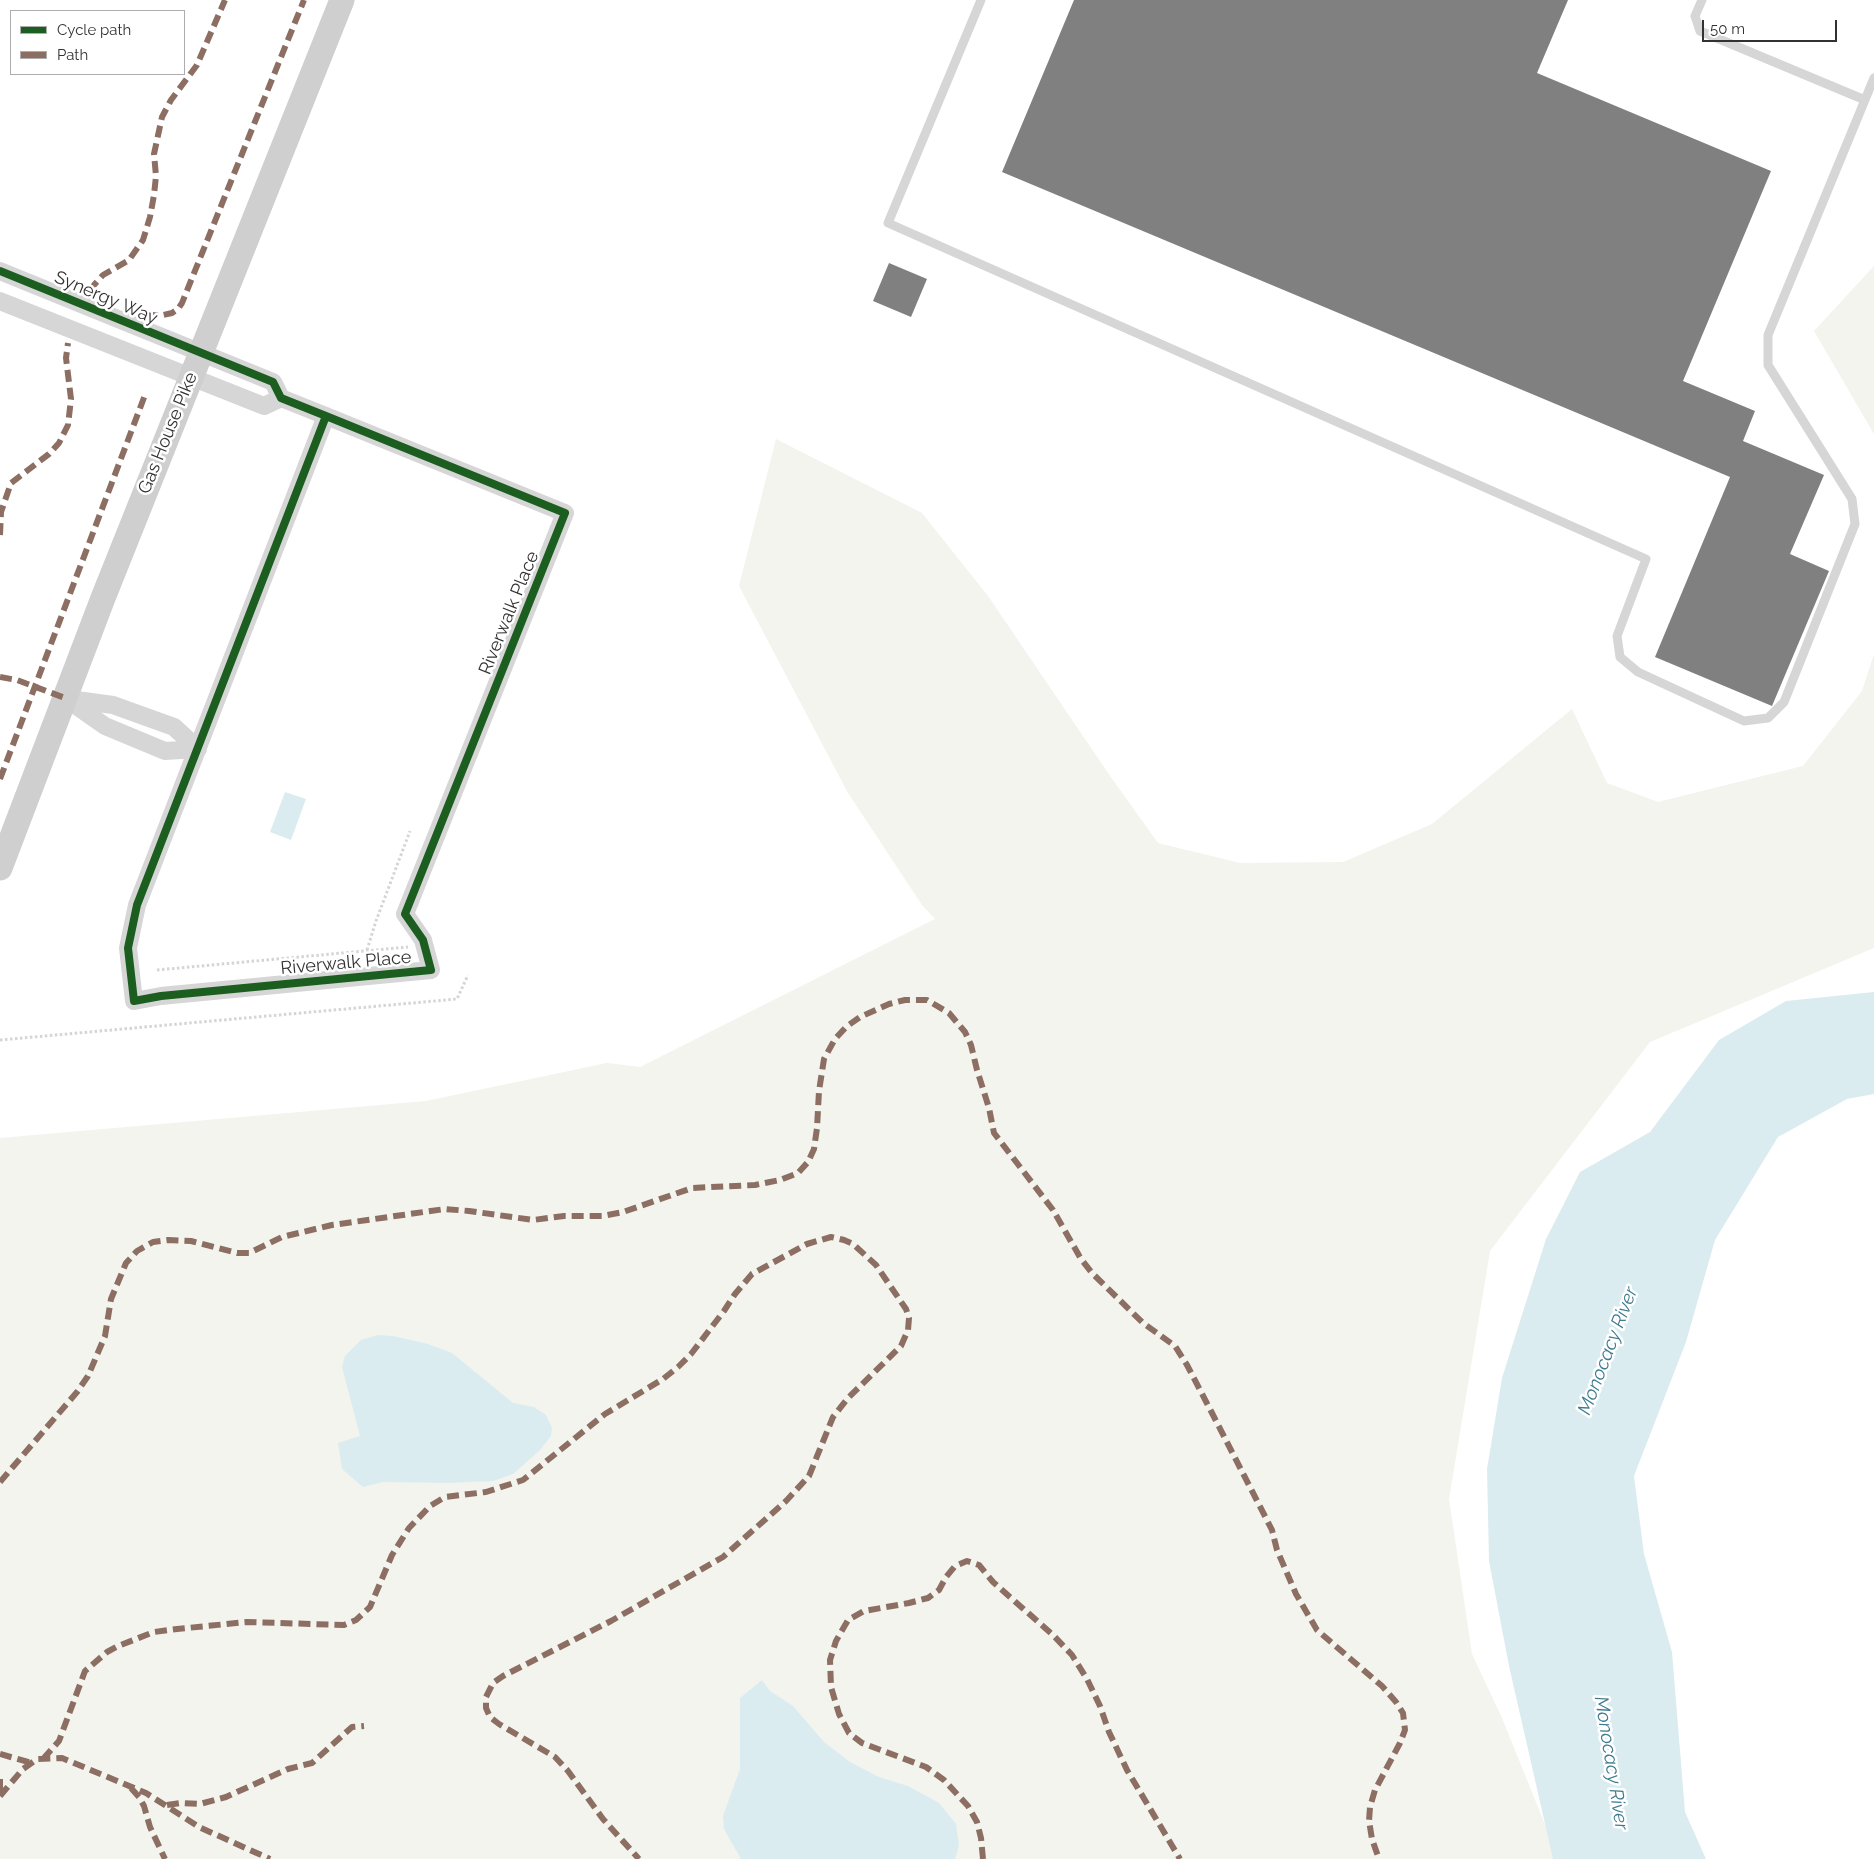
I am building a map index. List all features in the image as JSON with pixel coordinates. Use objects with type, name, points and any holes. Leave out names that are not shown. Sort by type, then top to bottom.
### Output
[{"type":"main road","name":"Gas House Pike","points":[[0,868],[64,698],[190,378],[342,0]]},
{"type":"street","name":"Synergy Way","points":[[0,271],[200,353]]},
{"type":"street","points":[[0,301],[264,406],[281,398],[273,382],[200,353]]},
{"type":"street","name":"Riverwalk Place","points":[[281,398],[326,416],[565,513],[405,914],[423,940],[431,970],[170,995],[134,1001],[128,948],[137,905],[326,416]]},
{"type":"street","points":[[64,698],[113,705],[174,727],[198,749]]},
{"type":"street","points":[[64,698],[104,726],[165,751],[198,749]]},
{"type":"lane","points":[[981,0],[888,223],[1646,559],[1617,636],[1620,656],[1638,672],[1744,721],[1768,718],[1784,702],[1854,524],[1852,499],[1768,365],[1768,335],[1874,78]]},
{"type":"lane","points":[[1702,0],[1695,16],[1700,31],[1865,100]]},
{"type":"path","points":[[367,950],[410,832]]},
{"type":"path","points":[[157,970],[411,946]]},
{"type":"path","points":[[0,1040],[110,1032],[457,999],[468,975]]},
{"type":"shaded area","points":[[1874,266],[1874,434],[1814,331]]},
{"type":"shaded area","points":[[776,439],[922,513],[988,596],[1108,773],[1158,843],[1240,863],[1343,862],[1432,824],[1572,709],[1607,783],[1658,802],[1803,766],[1862,691],[1874,654],[1874,948],[1650,1042],[1490,1251],[1449,1499],[1472,1654],[1502,1718],[1559,1859],[0,1859],[0,1138],[426,1101],[607,1063],[640,1067],[935,919],[922,905],[848,793],[739,586]]},
{"type":"water","points":[[285,792],[306,799],[291,840],[270,832]]},
{"type":"water","name":"Monocacy River","points":[[1874,992],[1874,1094],[1847,1099],[1778,1137],[1715,1240],[1686,1342],[1634,1476],[1644,1554],[1672,1652],[1685,1812],[1706,1859],[1553,1859],[1509,1666],[1489,1561],[1487,1469],[1502,1378],[1546,1239],[1580,1172],[1650,1132],[1719,1040],[1786,1001]]},
{"type":"water","points":[[378,1335],[393,1336],[428,1344],[452,1353],[513,1403],[534,1407],[546,1415],[552,1428],[551,1436],[540,1450],[513,1474],[493,1481],[449,1483],[383,1482],[363,1487],[342,1469],[338,1443],[360,1436],[342,1367],[345,1356],[361,1340]]},
{"type":"water","points":[[762,1680],[770,1691],[793,1706],[824,1742],[850,1762],[879,1777],[908,1786],[939,1803],[956,1824],[959,1846],[955,1859],[741,1859],[724,1829],[723,1816],[740,1769],[740,1698]]},
{"type":"building","points":[[1074,0],[1568,0],[1537,73],[1771,171],[1683,381],[1755,411],[1743,441],[1824,475],[1790,554],[1829,571],[1772,706],[1655,657],[1730,477],[1002,172]]},
{"type":"building","points":[[889,263],[927,279],[911,317],[873,301]]},
{"type":"marked path","points":[[91,292],[94,285],[103,275],[129,260],[143,240],[154,195],[156,176],[154,154],[162,117],[171,100],[197,65],[225,0]]},
{"type":"marked path","points":[[146,314],[159,316],[172,313],[182,303],[304,0]]},
{"type":"marked path","points":[[0,535],[1,512],[11,483],[49,454],[59,443],[68,425],[71,399],[66,358],[68,343]]},
{"type":"marked path","points":[[0,779],[145,395]]},
{"type":"marked path","points":[[0,677],[17,680],[65,698]]},
{"type":"marked path","points":[[0,1482],[77,1392],[88,1376],[105,1336],[111,1299],[126,1263],[137,1251],[153,1242],[168,1240],[191,1241],[237,1253],[249,1253],[282,1237],[332,1225],[445,1209],[533,1220],[564,1216],[602,1216],[623,1212],[692,1188],[755,1185],[780,1180],[798,1173],[808,1162],[814,1149],[824,1059],[835,1039],[846,1027],[860,1017],[889,1004],[905,1000],[927,1000],[949,1013],[965,1032],[971,1045],[994,1133],[1053,1210],[1081,1259],[1092,1273],[1143,1323],[1175,1346],[1187,1365],[1272,1530],[1277,1550],[1296,1594],[1317,1630],[1382,1686],[1403,1713],[1405,1730],[1375,1790],[1370,1807],[1369,1821],[1372,1839],[1379,1859]]},
{"type":"marked path","points":[[43,1759],[59,1741],[85,1671],[107,1652],[154,1632],[177,1629],[247,1622],[344,1625],[356,1620],[370,1607],[392,1555],[409,1528],[430,1506],[445,1497],[486,1492],[523,1480],[605,1414],[663,1379],[678,1367],[691,1354],[752,1274],[807,1244],[831,1237],[844,1240],[853,1244],[876,1265],[906,1309],[909,1318],[908,1330],[901,1346],[848,1398],[833,1417],[809,1476],[786,1501],[723,1557],[611,1621],[503,1676],[493,1683],[486,1697],[486,1708],[490,1717],[555,1757],[568,1771],[603,1819],[639,1859]]},
{"type":"marked path","points":[[983,1859],[977,1822],[968,1806],[944,1780],[926,1767],[862,1743],[849,1733],[839,1714],[831,1687],[830,1660],[836,1641],[848,1620],[864,1611],[928,1598],[939,1590],[955,1566],[967,1561],[979,1565],[993,1582],[1053,1635],[1072,1655],[1087,1679],[1100,1706],[1109,1732],[1127,1770],[1180,1859]]},
{"type":"marked path","points":[[167,1805],[180,1803],[200,1804],[226,1797],[288,1769],[312,1763],[352,1727],[364,1726]]},
{"type":"marked path","points":[[0,1754],[32,1763]]},
{"type":"marked path","points":[[0,1796],[23,1769],[37,1759],[62,1758],[146,1793],[199,1827],[270,1859]]},
{"type":"marked path","points":[[0,1779],[0,1793]]},
{"type":"marked path","points":[[131,1788],[144,1806],[150,1827],[165,1859]]},
{"type":"cycle path","points":[[0,271],[273,382],[281,398],[326,416],[565,513],[405,914],[423,940],[431,970],[161,996],[134,1001],[128,948],[137,905],[326,416]]}]
